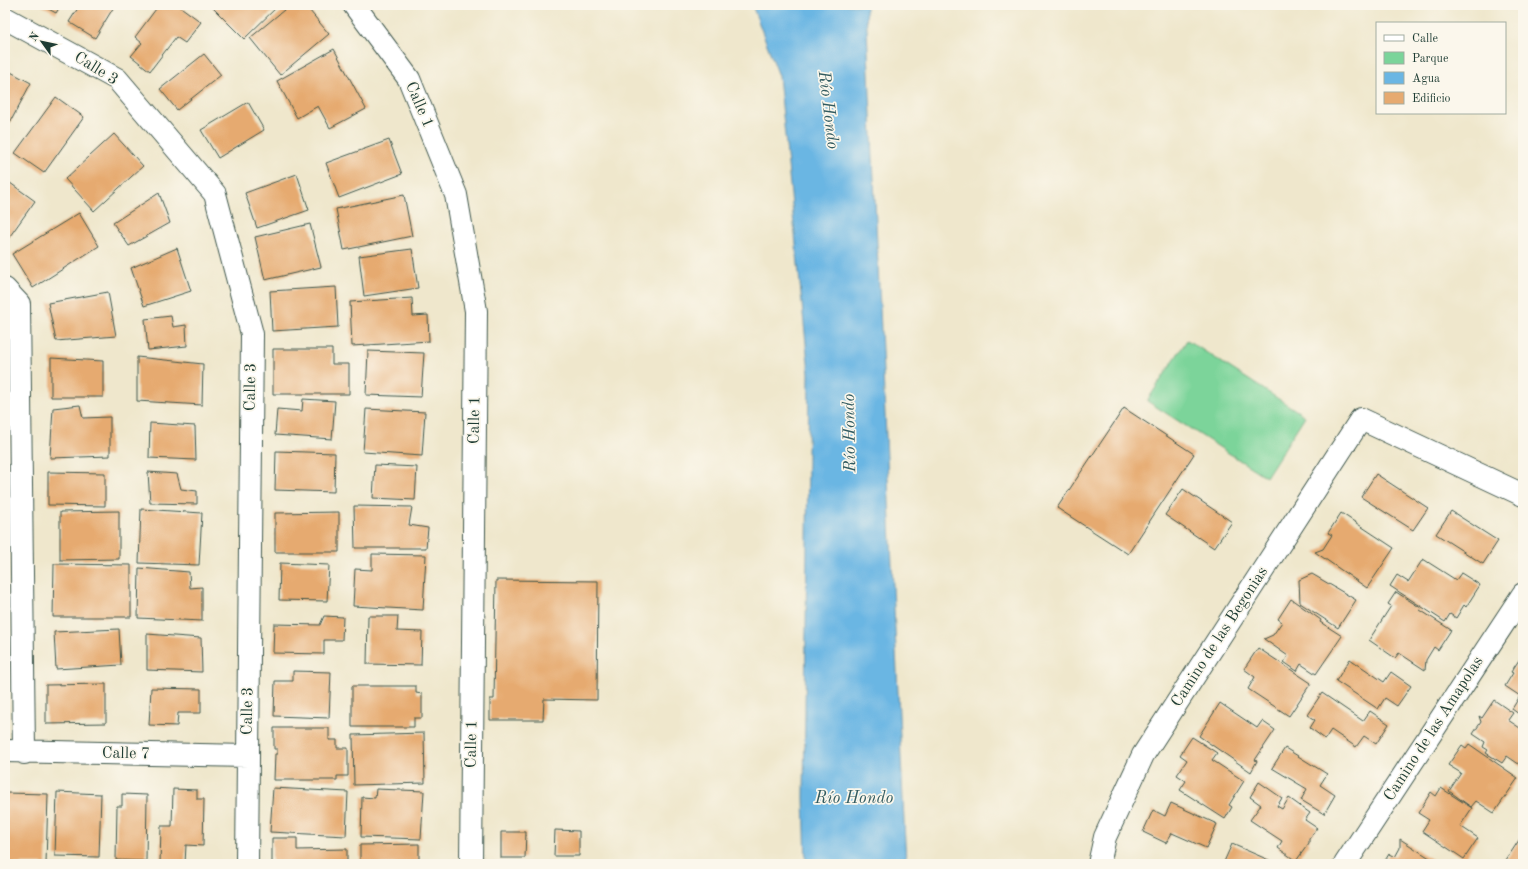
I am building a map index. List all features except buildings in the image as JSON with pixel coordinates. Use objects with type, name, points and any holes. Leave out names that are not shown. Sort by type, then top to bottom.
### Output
[{"type":"street","name":"Calle 1","points":[[354,5],[409,79],[456,195],[476,311],[471,864]]},
{"type":"street","name":"Calle 3","points":[[5,18],[117,79],[215,194],[252,334],[247,864]]},
{"type":"street","points":[[5,289],[19,304],[14,752]]},
{"type":"street","name":"Camino de las Begonias","points":[[1099,864],[1105,837],[1143,755],[1361,419],[1523,495]]},
{"type":"street","name":"Camino de las Amapolas","points":[[1345,864],[1523,594]]},
{"type":"street","name":"Calle 7","points":[[14,752],[248,756]]},
{"type":"green space","points":[[1187,340],[1305,416],[1266,477],[1147,401]]},
{"type":"water","name":"Río Hondo","points":[[752,5],[865,5],[866,8],[906,864],[806,864],[804,798],[809,373],[779,76]]}]
